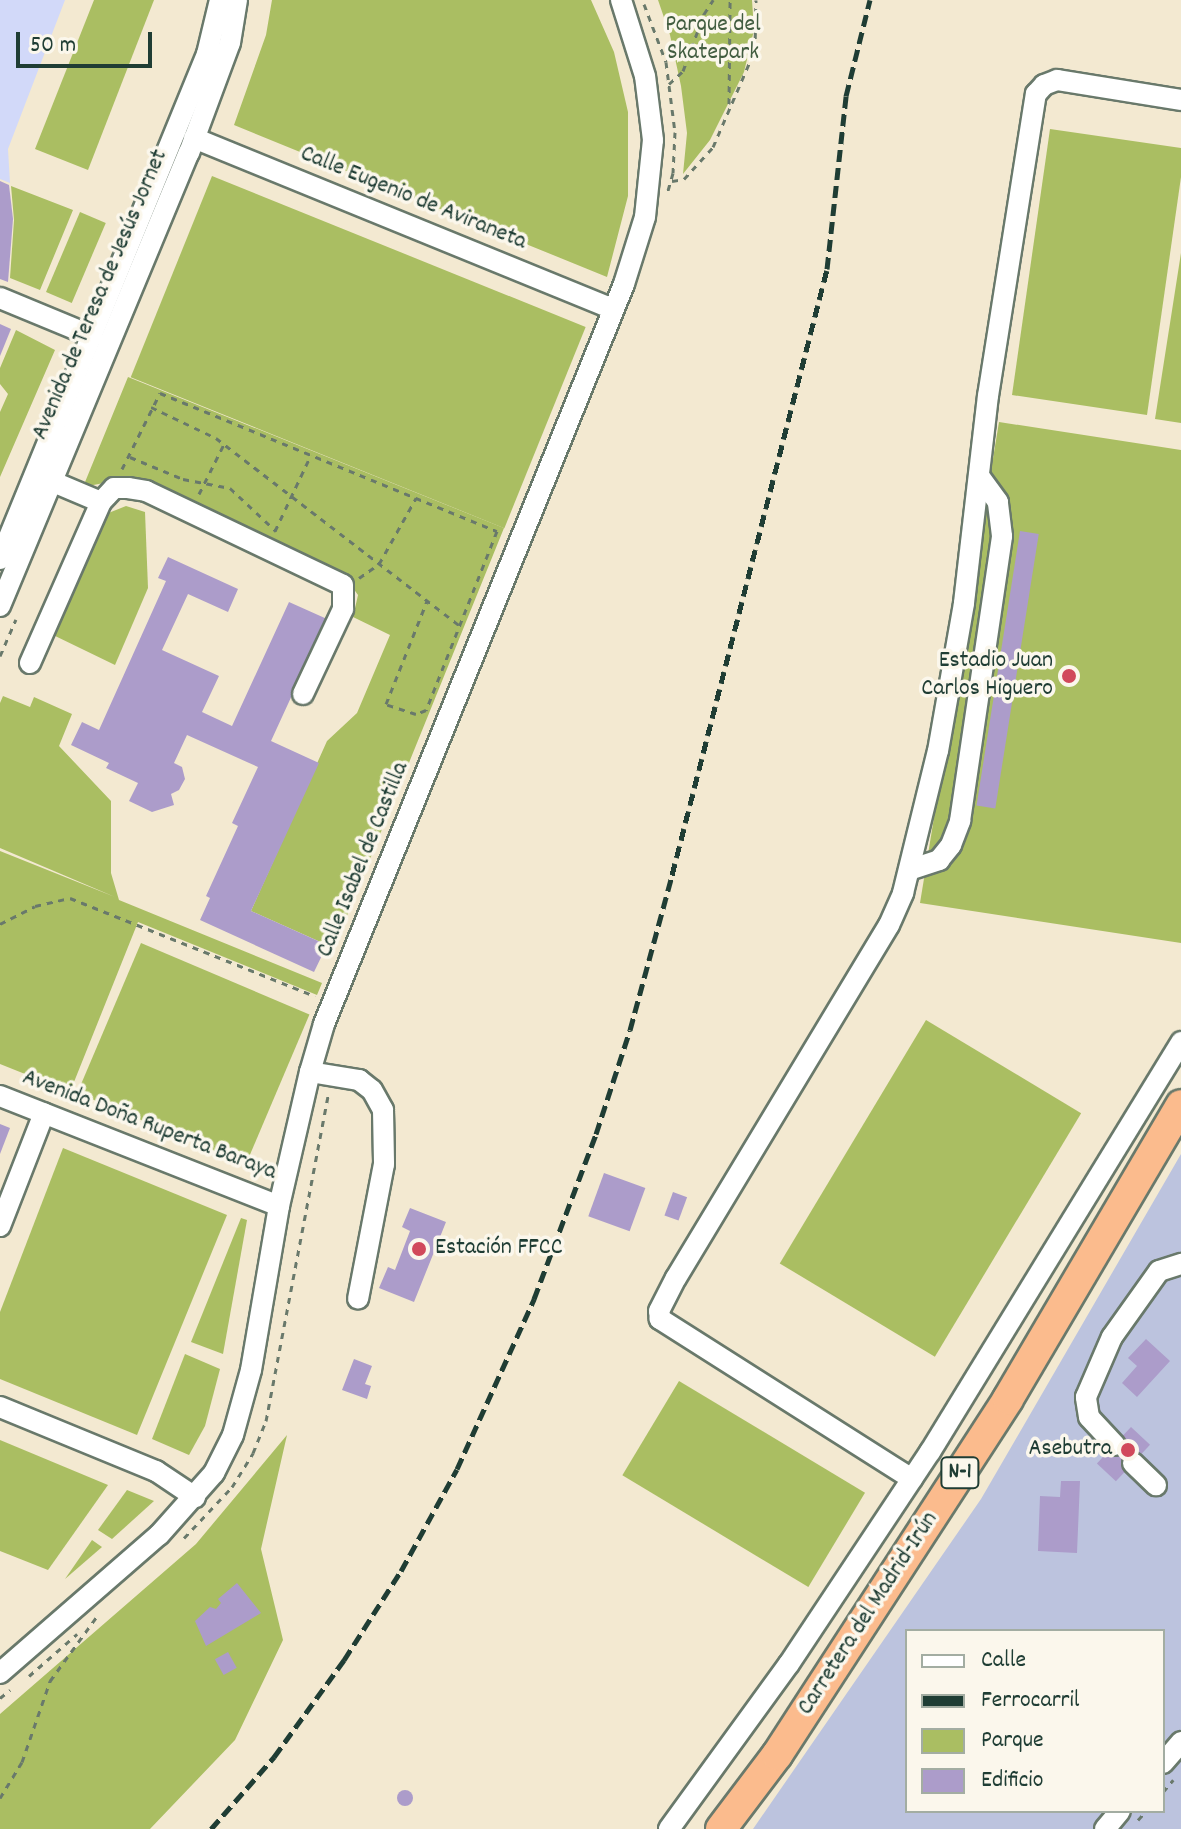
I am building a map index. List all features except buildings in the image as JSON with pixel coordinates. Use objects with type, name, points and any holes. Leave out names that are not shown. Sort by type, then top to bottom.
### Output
[{"type":"highway","name":"Carretera del Madrid-Irún","points":[[721,1829],[777,1755],[1008,1399],[1181,1105]]},
{"type":"street","name":"Avenida de Teresa de Jesús Jornet","points":[[0,559],[9,510],[92,336],[207,54],[220,0]]},
{"type":"street","name":"Avenida de Teresa de Jesús Jornet","points":[[0,606],[194,138],[230,43],[237,0]]},
{"type":"street","name":"Calle Isabel de Castilla","points":[[6,1681],[195,1497],[219,1464],[241,1411],[279,1206],[324,1024],[613,309],[645,217],[653,140],[645,76],[621,0]]},
{"type":"street","points":[[912,1479],[789,1407],[660,1319],[659,1311],[889,925],[909,870],[938,751],[964,603],[990,380],[1036,94],[1044,85],[1057,80],[1181,100]]},
{"type":"street","name":"Calle Eugenio de Aviraneta","points":[[194,138],[613,309]]},
{"type":"street","points":[[0,298],[92,336]]},
{"type":"street","points":[[909,870],[939,860],[951,845],[960,821],[1002,536],[998,502],[979,476]]},
{"type":"street","points":[[51,481],[108,495],[146,491],[190,512],[272,539],[335,579],[344,587],[343,609],[303,694]]},
{"type":"street","points":[[30,663],[108,495]]},
{"type":"street","points":[[669,1829],[789,1664],[912,1479],[1181,1042]]},
{"type":"street","points":[[310,1072],[359,1080],[372,1090],[383,1110],[386,1126],[384,1164],[358,1299]]},
{"type":"street","name":"Avenida Doña Ruperta Baraya","points":[[0,1096],[279,1206]]},
{"type":"street","points":[[0,1226],[44,1113]]},
{"type":"street","points":[[1115,1445],[1089,1417],[1086,1397],[1112,1337],[1159,1271],[1181,1264]]},
{"type":"street","points":[[0,1407],[156,1471],[195,1497]]},
{"type":"street","points":[[1133,1463],[1156,1485]]},
{"type":"street","points":[[1165,1761],[1181,1742]]},
{"type":"street","points":[[1105,1829],[1118,1813]]},
{"type":"path","points":[[643,0],[666,62],[675,132],[667,195]]},
{"type":"path","points":[[669,84],[683,71],[713,0]]},
{"type":"path","points":[[729,106],[730,0]]},
{"type":"path","points":[[671,181],[684,179],[704,160],[755,50],[756,0]]},
{"type":"path","points":[[108,495],[160,393],[497,531],[426,710],[416,714],[386,704],[427,601]]},
{"type":"path","points":[[151,407],[224,444],[460,626]]},
{"type":"path","points":[[190,512],[224,444]]},
{"type":"path","points":[[128,457],[204,484],[230,488],[272,539],[311,455]]},
{"type":"path","points":[[344,587],[379,564],[416,498]]},
{"type":"path","points":[[0,924],[35,906],[70,898],[312,994],[318,999],[317,1021],[324,1024]]},
{"type":"path","points":[[182,1540],[232,1487],[253,1453],[266,1421],[332,1074]]},
{"type":"path","points":[[0,1798],[22,1762],[50,1681],[98,1615],[22,1681]]},
{"type":"path","points":[[0,1698],[6,1681]]},
{"type":"shaded area","points":[[0,0],[65,0],[8,149],[10,183],[0,179]]},
{"type":"shaded area","points":[[1181,1154],[1181,1829],[753,1829],[981,1499]]},
{"type":"green space","points":[[94,0],[154,0],[88,170],[35,149]]},
{"type":"green space","points":[[272,0],[591,0],[614,52],[628,112],[628,196],[607,277],[234,125],[266,35]]},
{"type":"green space","name":"Parque del Skatepark","points":[[658,0],[752,0],[754,30],[744,72],[710,140],[683,174],[687,133],[681,86],[670,35]]},
{"type":"green space","points":[[1050,129],[1181,148],[1181,177],[1147,415],[1012,395]]},
{"type":"green space","points":[[212,176],[586,327],[504,528],[131,377]]},
{"type":"green space","points":[[11,186],[73,210],[40,290],[10,278],[14,220]]},
{"type":"green space","points":[[80,212],[106,223],[72,303],[46,292]]},
{"type":"green space","points":[[1181,253],[1181,423],[1155,419]]},
{"type":"green space","points":[[16,330],[55,350],[0,477],[0,412],[8,394],[0,384],[0,368]]},
{"type":"green space","points":[[128,377],[504,528],[334,948],[251,911],[327,741],[357,713],[390,635],[353,617],[358,595],[345,577],[135,477],[83,487]]},
{"type":"green space","name":"Estadio Juan Carlos Higuero","points":[[999,422],[1181,450],[1181,943],[920,903]]},
{"type":"green space","points":[[126,506],[145,512],[148,588],[115,665],[49,633],[101,516]]},
{"type":"green space","points":[[3,696],[30,707],[34,697],[72,714],[59,746],[111,801],[111,873],[119,900],[322,983],[317,995],[138,922],[70,1092],[0,1064],[0,851],[115,897],[0,848],[0,703]]},
{"type":"green space","points":[[141,943],[309,1015],[246,1165],[77,1093]]},
{"type":"green space","points":[[926,1020],[1081,1113],[935,1357],[780,1263]]},
{"type":"green space","points":[[63,1148],[227,1215],[137,1435],[0,1379],[0,1312]]},
{"type":"green space","points":[[241,1218],[247,1220],[223,1354],[191,1342]]},
{"type":"green space","points":[[185,1354],[220,1369],[205,1426],[189,1455],[152,1439]]},
{"type":"green space","points":[[679,1381],[865,1493],[808,1587],[622,1475]]},
{"type":"green space","points":[[287,1435],[261,1549],[283,1640],[235,1740],[150,1829],[0,1829],[0,1714],[196,1544]]},
{"type":"green space","points":[[0,1440],[108,1485],[48,1570],[0,1551]]},
{"type":"green space","points":[[127,1490],[154,1501],[112,1539],[98,1530]]},
{"type":"green space","points":[[92,1540],[102,1547],[65,1579]]},
{"type":"railway","points":[[211,1829],[274,1757],[344,1660],[401,1571],[457,1469],[534,1299],[596,1134],[630,1030],[672,875],[827,269],[846,96],[870,0]]},
{"type":"place","name":"Estadio Juan Carlos Higuero","points":[[1069,676]]},
{"type":"place","name":"Estación FFCC","points":[[419,1249]]},
{"type":"place","name":"Asebutra","points":[[1128,1450]]}]
